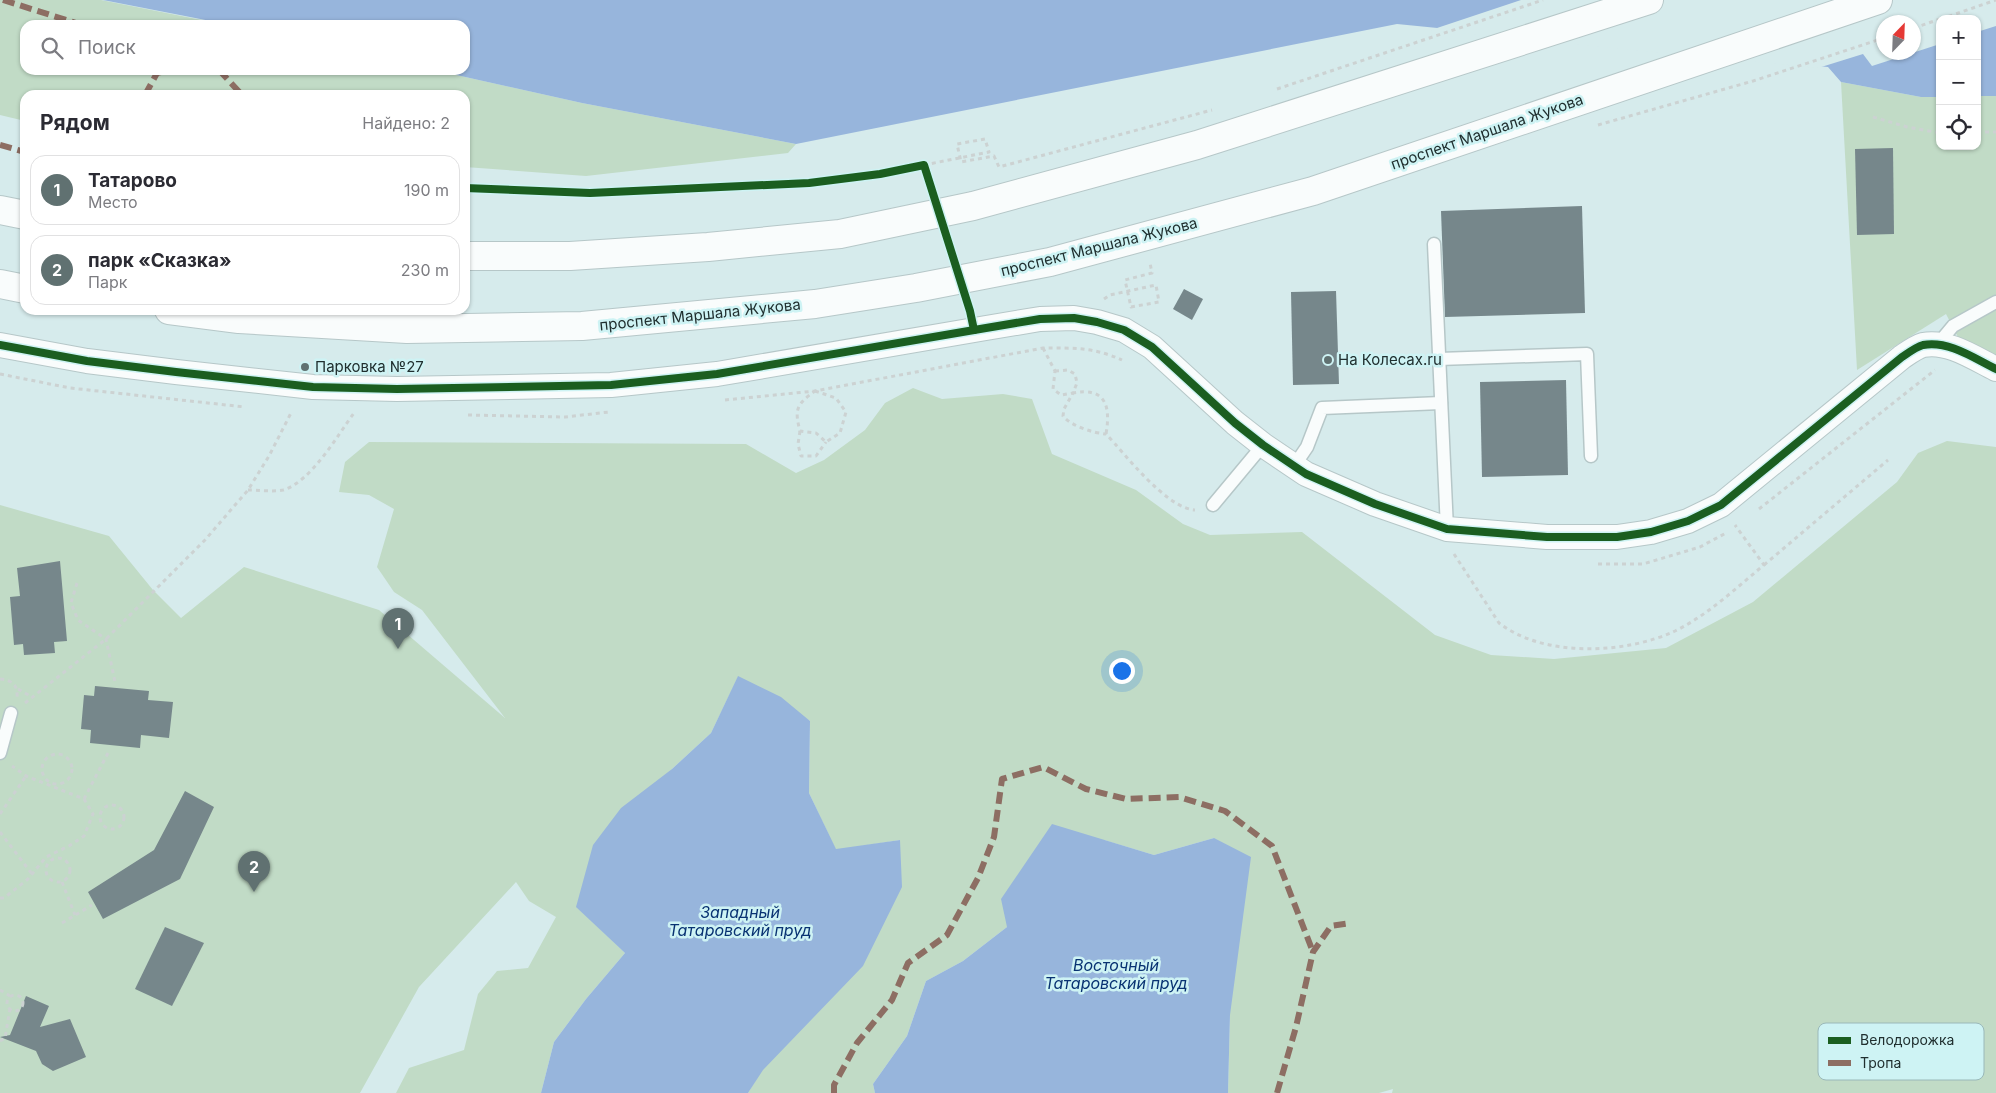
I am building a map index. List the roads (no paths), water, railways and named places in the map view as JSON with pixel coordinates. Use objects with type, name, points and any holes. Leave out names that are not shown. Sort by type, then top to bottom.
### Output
[{"type":"main road","points":[[470,256],[570,256],[708,247],[840,234],[973,206],[1196,145],[1649,0]]},
{"type":"main road","name":"проспект Маршала Жукова","points":[[208,315],[239,319],[407,329],[582,326],[815,304],[916,288],[1050,262],[1313,191],[1878,0]]},
{"type":"main road","points":[[0,210],[20,214]]},
{"type":"main road","points":[[0,284],[20,287]]},
{"type":"street","points":[[0,345],[107,363],[313,386],[396,389],[611,385],[717,374],[1040,319],[1074,318],[1124,330],[1152,348],[1235,423],[1263,445],[1306,474],[1375,504],[1447,529],[1547,537],[1617,537],[1651,532],[1688,521],[1721,505],[1902,356],[1921,346],[1948,347],[1996,369]]},
{"type":"lane","points":[[1434,244],[1447,529]]},
{"type":"lane","points":[[1948,347],[1953,326],[1996,302]]},
{"type":"lane","points":[[1439,359],[1587,354],[1591,456]]},
{"type":"lane","points":[[1294,466],[1307,447],[1322,408],[1441,404]]},
{"type":"lane","points":[[1213,504],[1263,445]]},
{"type":"lane","points":[[3,757],[11,714]]},
{"type":"water","points":[[103,0],[1996,0],[1996,96],[1981,96],[1981,15],[1936,15],[1936,97],[1921,97],[1841,82],[1828,67],[1397,24],[796,144],[582,103],[456,75],[470,75],[470,20],[205,20]]},
{"type":"water","name":"Западный Татаровский пруд","points":[[738,676],[781,697],[810,721],[809,793],[836,849],[900,840],[902,887],[863,966],[763,1070],[748,1093],[541,1093],[554,1042],[586,999],[625,953],[576,907],[593,845],[621,808],[672,769],[711,733]]},
{"type":"water","name":"Восточный Татаровский пруд","points":[[1052,824],[1154,855],[1214,838],[1251,857],[1230,1015],[1228,1093],[875,1093],[873,1084],[907,1036],[926,981],[963,961],[1007,927],[1001,899]]},
{"type":"place","name":"На Колесах.ru","points":[[1328,360]]},
{"type":"place","name":"Парковка №27","points":[[305,367]]},
{"type":"place","name":"Татарово","points":[[398,649]]},
{"type":"place","name":"парк «Сказка»","points":[[254,892]]}]
